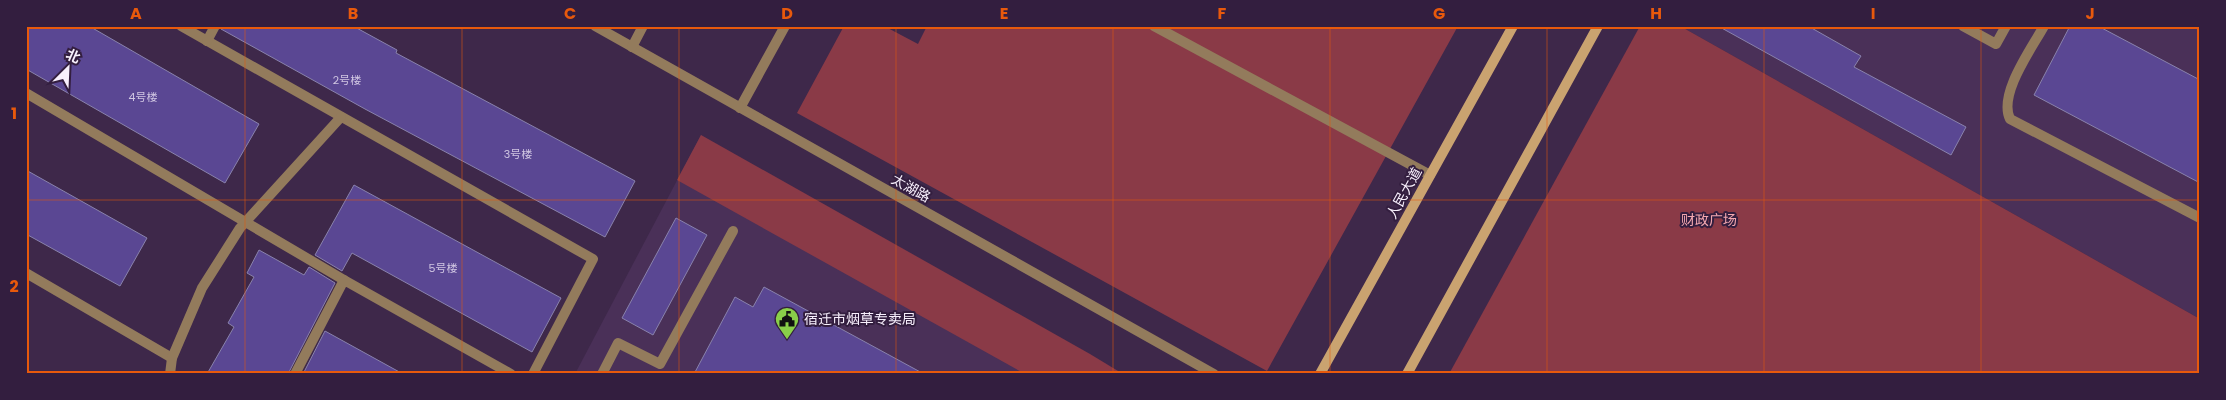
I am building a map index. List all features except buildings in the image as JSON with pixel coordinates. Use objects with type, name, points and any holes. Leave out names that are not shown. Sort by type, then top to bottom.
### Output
[{"type":"main road","name":"人民大道","points":[[1320,374],[1513,26]]},
{"type":"main road","points":[[1407,374],[1598,26]]},
{"type":"street","points":[[181,26],[593,259],[533,374]]},
{"type":"street","points":[[207,41],[215,26]]},
{"type":"street","name":"太湖路","points":[[594,26],[1214,374]]},
{"type":"street","points":[[632,47],[643,26]]},
{"type":"street","points":[[740,108],[785,26]]},
{"type":"street","points":[[1154,26],[1430,175]]},
{"type":"street","points":[[1964,26],[1996,44],[2006,26]]},
{"type":"street","points":[[2044,26],[2010,93],[2007,109],[2010,119],[2200,218]]},
{"type":"street","points":[[26,93],[344,280],[511,374]]},
{"type":"street","points":[[170,374],[172,358],[202,288],[246,221],[341,117]]},
{"type":"street","points":[[602,374],[618,343],[660,364],[733,231]]},
{"type":"street","points":[[26,273],[172,358]]},
{"type":"street","points":[[295,374],[344,280]]},
{"type":"shaded area","points":[[1680,26],[2200,26],[2200,319]]},
{"type":"shaded area","points":[[701,135],[1079,374],[575,374]]},
{"type":"green space","points":[[844,26],[884,26],[918,44],[927,26],[1458,26],[1267,371],[797,113]]},
{"type":"green space","name":"财政广场","points":[[1640,26],[1680,26],[2200,319],[2200,374],[1449,374]]},
{"type":"green space","points":[[701,135],[1123,374],[1025,374],[677,180]]},
{"type":"place","name":"宿迁市烟草专卖局","points":[[787,340]]}]
